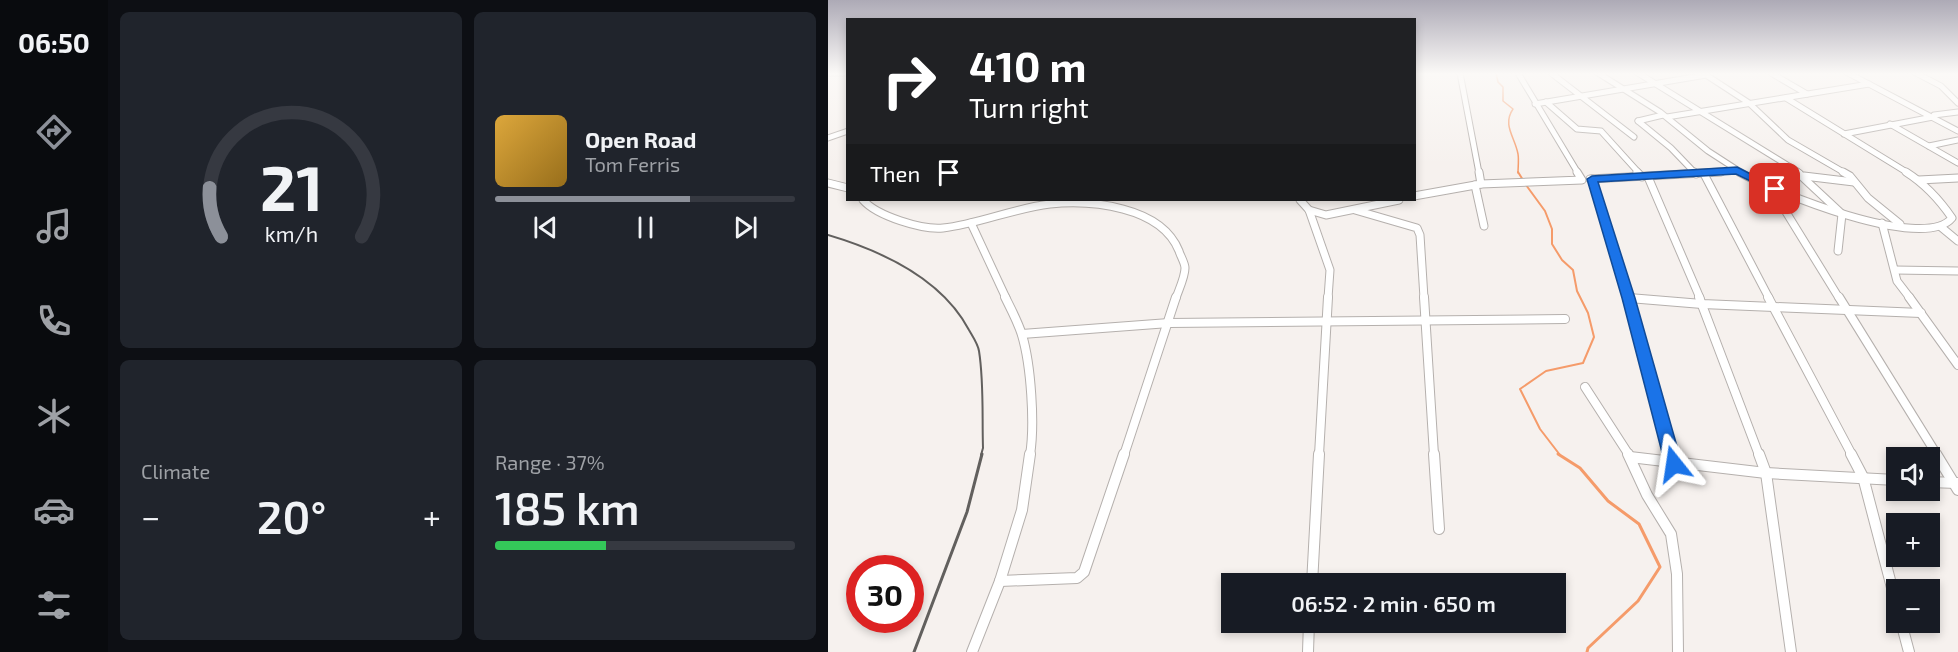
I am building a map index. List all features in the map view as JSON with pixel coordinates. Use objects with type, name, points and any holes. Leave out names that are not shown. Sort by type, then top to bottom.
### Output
[{"type":"street","points":[[1465,103],[1484,226]]},
{"type":"street","points":[[1538,103],[1535,104],[1582,180]]},
{"type":"street","points":[[1548,103],[1577,129],[1601,131],[1645,177],[1702,304],[1766,473],[1791,652]]},
{"type":"street","points":[[1588,103],[1634,138]]},
{"type":"street","points":[[1645,103],[1665,116],[1713,155],[1737,170],[1813,206],[1882,223],[1941,227],[1949,223],[1954,215],[1919,180],[1795,103]]},
{"type":"street","points":[[1689,103],[1804,176],[1842,214]]},
{"type":"street","points":[[1740,103],[1638,121],[1700,174],[1774,307],[1863,477],[1890,579]]},
{"type":"street","points":[[1750,103],[1788,140],[1839,169],[1856,182],[1868,198],[1902,225]]},
{"type":"street","points":[[1908,103],[1934,116]]},
{"type":"street","points":[[1911,103],[1958,129]]},
{"type":"street","points":[[1844,134],[1958,112]]},
{"type":"street","points":[[1890,124],[1958,163]]},
{"type":"street","points":[[828,138],[846,132]]},
{"type":"street","points":[[1929,146],[1958,140]]},
{"type":"street","points":[[1416,196],[1478,184],[1645,177],[1737,170]]},
{"type":"street","points":[[1804,176],[1856,182]]},
{"type":"street","points":[[1919,180],[1958,178]]},
{"type":"street","points":[[1592,179],[1629,298],[1674,464]]},
{"type":"street","points":[[828,183],[846,188]]},
{"type":"street","points":[[1793,198],[1786,206],[1786,212],[1957,486]]},
{"type":"street","points":[[864,201],[865,204],[887,215],[926,227],[942,228],[1050,204],[1114,206],[1141,214],[1161,227],[1176,244],[1185,267],[1169,323],[1084,572],[1077,578],[1000,581]]},
{"type":"street","points":[[1301,201],[1309,210],[1330,270],[1329,321],[1313,573]]},
{"type":"street","points":[[1309,210],[1326,215],[1355,210],[1382,201]]},
{"type":"street","points":[[1369,206],[1376,216]]},
{"type":"street","points":[[1355,210],[1417,228],[1420,235],[1439,529]]},
{"type":"street","points":[[1838,251],[1842,214]]},
{"type":"street","points":[[1316,227],[1326,215]]},
{"type":"street","points":[[971,223],[1022,334],[1028,364],[1032,442],[1022,510],[1000,581],[972,652]]},
{"type":"street","points":[[1882,223],[1897,281],[1957,361]]},
{"type":"street","points":[[1941,227],[1958,241]]},
{"type":"street","points":[[1895,270],[1958,271]]},
{"type":"street","points":[[1629,298],[1702,304],[1921,313]]},
{"type":"street","points":[[1022,334],[1169,323],[1565,319]]},
{"type":"street","points":[[1585,387],[1630,457],[1647,495],[1671,534],[1677,574],[1678,652]]},
{"type":"street","points":[[1630,457],[1674,464],[1766,473],[1886,479]]},
{"type":"street","points":[[1940,484],[1957,486]]},
{"type":"street","points":[[1308,652],[1309,633]]},
{"type":"street","points":[[1904,633],[1909,652]]},
{"type":"waterway","points":[[1506,103],[1513,109],[1509,126],[1518,154],[1518,172]]},
{"type":"waterway","points":[[1518,172],[1523,180]]},
{"type":"waterway","points":[[1526,185],[1545,211],[1552,229],[1552,244],[1562,260],[1573,270],[1577,291],[1588,313],[1594,337],[1583,363],[1546,371],[1520,389],[1540,429],[1560,455]]},
{"type":"waterway","points":[[1558,454],[1580,468],[1608,501],[1639,524],[1660,567],[1638,601],[1588,648],[1587,652]]},
{"type":"railway","points":[[828,235],[869,249],[909,269],[943,296],[957,312],[975,340],[979,351],[983,399],[981,455]]},
{"type":"railway","points":[[914,652],[967,512],[982,454]]},
{"type":"route","points":[[1674,464],[1629,298],[1592,179],[1704,174],[1737,170],[1775,189]]}]
